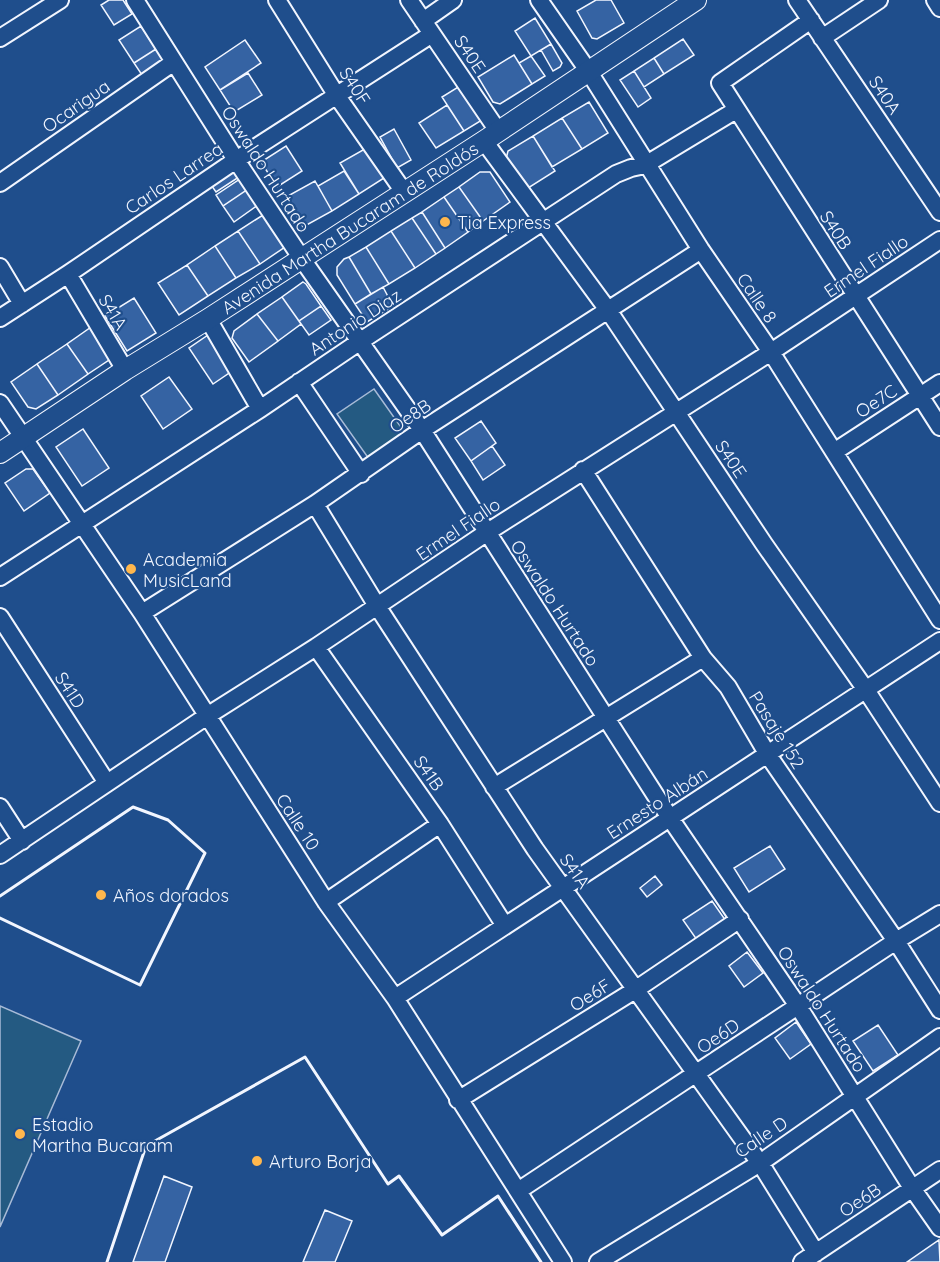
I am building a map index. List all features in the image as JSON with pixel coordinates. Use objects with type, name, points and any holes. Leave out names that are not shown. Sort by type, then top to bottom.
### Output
[{"type":"street","points":[[0,38],[60,0]]},
{"type":"street","name":"Oswaldo Hurtado","points":[[135,0],[236,160],[302,259],[422,430],[670,818],[798,1006],[912,1188],[940,1228]]},
{"type":"street","name":"S40F","points":[[277,0],[337,96],[404,192]]},
{"type":"street","name":"S40E","points":[[410,0],[543,222],[608,310],[940,803]]},
{"type":"street","name":"Carlos Larrea","points":[[0,318],[236,160],[337,96],[428,27],[453,0]]},
{"type":"street","name":"Calle 8","points":[[539,0],[589,72],[645,165],[701,250],[771,352],[940,620]]},
{"type":"street","name":"S40A","points":[[797,0],[940,212]]},
{"type":"street","points":[[822,38],[879,0]]},
{"type":"street","points":[[935,0],[940,8]]},
{"type":"street","name":"Avenida Martha Bucaram de Roldós","points":[[0,453],[589,72],[691,1]]},
{"type":"street","name":"S40B","points":[[811,20],[720,83],[940,428]]},
{"type":"street","name":"Ocarigua","points":[[0,183],[174,62]]},
{"type":"street","name":"Antonio Diaz","points":[[0,577],[616,174],[645,165],[736,110]]},
{"type":"street","name":"Ermel Fiallo","points":[[0,855],[486,533],[771,352],[940,240]]},
{"type":"street","name":"Oe8B","points":[[142,614],[315,504],[422,430],[701,250]]},
{"type":"street","points":[[0,267],[22,304]]},
{"type":"street","name":"S41A","points":[[68,274],[125,370]]},
{"type":"street","points":[[208,319],[260,409]]},
{"type":"street","points":[[299,382],[361,474]]},
{"type":"street","name":"Oe7C","points":[[834,452],[940,383]]},
{"type":"street","name":"Calle 10","points":[[0,403],[142,614],[326,902],[395,998],[562,1262]]},
{"type":"street","name":"Pasaje 152","points":[[583,470],[704,658],[728,687],[768,755],[896,941],[940,1010]]},
{"type":"street","name":"S41A","points":[[315,504],[377,606],[535,849],[760,1163],[811,1258]]},
{"type":"street","name":"S41D","points":[[0,617],[107,783]]},
{"type":"street","name":"Ernesto Albán","points":[[395,998],[940,641]]},
{"type":"street","name":"S41B","points":[[316,647],[440,824],[505,926]]},
{"type":"street","points":[[494,786],[704,658]]},
{"type":"street","points":[[0,807],[22,841]]},
{"type":"street","points":[[326,902],[440,824]]},
{"type":"street","name":"Oe6D","points":[[518,1191],[940,914]]},
{"type":"street","name":"Oe6F","points":[[458,1100],[636,990],[740,919]]},
{"type":"street","name":"Calle D","points":[[598,1262],[760,1163],[940,1037]]},
{"type":"street","name":"Oe6B","points":[[811,1258],[940,1170]]},
{"type":"shaded area","points":[[374,389],[410,440],[374,466],[337,414]]},
{"type":"shaded area","name":"Estadio Martha Bucaram","points":[[0,1006],[81,1041],[0,1227]]},
{"type":"building","points":[[109,0],[123,0],[132,14],[114,25],[101,5]]},
{"type":"building","points":[[596,0],[611,0],[624,23],[597,39],[592,38],[577,11]]},
{"type":"building","points":[[535,18],[551,44],[531,56],[515,31]]},
{"type":"building","points":[[141,26],[156,49],[134,63],[119,40]]},
{"type":"building","points":[[683,39],[694,55],[664,74],[654,58]]},
{"type":"building","points":[[245,40],[261,63],[220,90],[205,67]]},
{"type":"building","points":[[551,44],[562,63],[553,71],[541,50]]},
{"type":"building","points":[[156,49],[166,65],[144,78],[134,63]]},
{"type":"building","points":[[514,55],[532,84],[500,104],[493,102],[478,77]]},
{"type":"building","points":[[531,56],[545,76],[532,84],[519,63]]},
{"type":"building","points":[[654,58],[664,74],[644,87],[634,71]]},
{"type":"building","points":[[634,71],[651,98],[638,107],[620,80]]},
{"type":"building","points":[[248,73],[262,95],[234,112],[220,90]]},
{"type":"building","points":[[463,84],[482,120],[464,131],[442,97]]},
{"type":"building","points":[[589,102],[608,133],[582,149],[562,118]]},
{"type":"building","points":[[447,105],[464,131],[436,148],[419,123]]},
{"type":"building","points":[[562,118],[582,149],[552,167],[533,136]]},
{"type":"building","points":[[394,129],[411,160],[397,168],[380,137]]},
{"type":"building","points":[[533,136],[555,171],[525,190],[506,159],[508,151]]},
{"type":"building","points":[[286,146],[302,171],[277,187],[261,162]]},
{"type":"building","points":[[370,146],[386,172],[384,178],[359,194],[340,163]]},
{"type":"building","points":[[232,166],[239,177],[216,192],[209,182]]},
{"type":"building","points":[[344,171],[359,194],[332,211],[318,186]]},
{"type":"building","points":[[480,172],[490,172],[510,202],[483,221],[459,187]]},
{"type":"building","points":[[240,179],[248,189],[223,206],[216,195]]},
{"type":"building","points":[[315,181],[332,211],[303,227],[286,197]]},
{"type":"building","points":[[459,187],[483,221],[468,232],[444,197]]},
{"type":"building","points":[[248,189],[258,205],[234,222],[223,206]]},
{"type":"building","name":"Tia Express","points":[[444,197],[468,232],[445,248],[422,212]]},
{"type":"building","points":[[422,212],[445,248],[436,254],[412,218]]},
{"type":"building","points":[[263,215],[285,247],[260,264],[238,231]]},
{"type":"building","points":[[412,218],[436,254],[415,268],[391,231]]},
{"type":"building","points":[[238,231],[260,264],[236,278],[215,246]]},
{"type":"building","points":[[391,231],[415,268],[389,284],[366,247]]},
{"type":"building","points":[[215,246],[236,278],[208,296],[187,265]]},
{"type":"building","points":[[366,247],[389,284],[371,294],[349,257]]},
{"type":"building","points":[[349,257],[371,294],[355,304],[337,275],[337,267]]},
{"type":"building","points":[[187,265],[208,296],[179,315],[158,283]]},
{"type":"building","points":[[303,282],[321,306],[299,321],[282,297]]},
{"type":"building","points":[[383,287],[393,306],[367,322],[355,304]]},
{"type":"building","points":[[282,297],[301,324],[278,341],[257,314]]},
{"type":"building","points":[[134,298],[156,333],[127,351],[105,316]]},
{"type":"building","points":[[321,306],[331,320],[309,335],[299,321]]},
{"type":"building","points":[[257,314],[278,341],[249,362],[232,338],[234,331]]},
{"type":"building","points":[[94,325],[115,356],[88,374],[67,344]]},
{"type":"building","points":[[211,333],[235,369],[213,384],[189,348]]},
{"type":"building","points":[[67,344],[88,374],[58,395],[37,364]]},
{"type":"building","points":[[37,364],[58,395],[36,409],[28,407],[11,382]]},
{"type":"building","points":[[169,377],[192,409],[163,429],[141,396]]},
{"type":"building","points":[[481,421],[496,443],[471,461],[455,438]]},
{"type":"building","points":[[83,429],[109,468],[82,486],[56,447]]},
{"type":"building","points":[[492,446],[505,465],[483,480],[471,461]]},
{"type":"building","points":[[26,469],[33,469],[50,493],[24,511],[5,483]]},
{"type":"building","points":[[770,846],[785,869],[749,892],[734,868]]},
{"type":"building","points":[[655,876],[662,885],[647,897],[640,888]]},
{"type":"building","points":[[712,901],[726,921],[697,940],[683,920]]},
{"type":"building","points":[[747,952],[763,973],[744,987],[729,966]]},
{"type":"building","points":[[796,1022],[811,1044],[790,1059],[775,1038]]},
{"type":"building","points":[[878,1025],[898,1055],[873,1071],[853,1041]]},
{"type":"building","points":[[164,1176],[192,1187],[165,1262],[133,1262]]},
{"type":"building","points":[[325,1210],[352,1221],[335,1262],[303,1262]]},
{"type":"building","points":[[939,1240],[940,1262],[907,1262]]},
{"type":"wall","points":[[0,896],[133,807],[168,820],[205,853],[140,985],[0,918]]},
{"type":"wall","points":[[107,1262],[146,1146],[305,1057],[388,1184],[399,1176],[442,1235],[498,1196],[541,1262]]},
{"type":"place","name":"Tia Express","points":[[445,222]]},
{"type":"place","name":"Academia MusicLand","points":[[131,569]]},
{"type":"place","name":"Años dorados","points":[[101,895]]},
{"type":"place","name":"Estadio Martha Bucaram","points":[[20,1134]]},
{"type":"place","name":"Arturo Borja","points":[[257,1161]]}]
